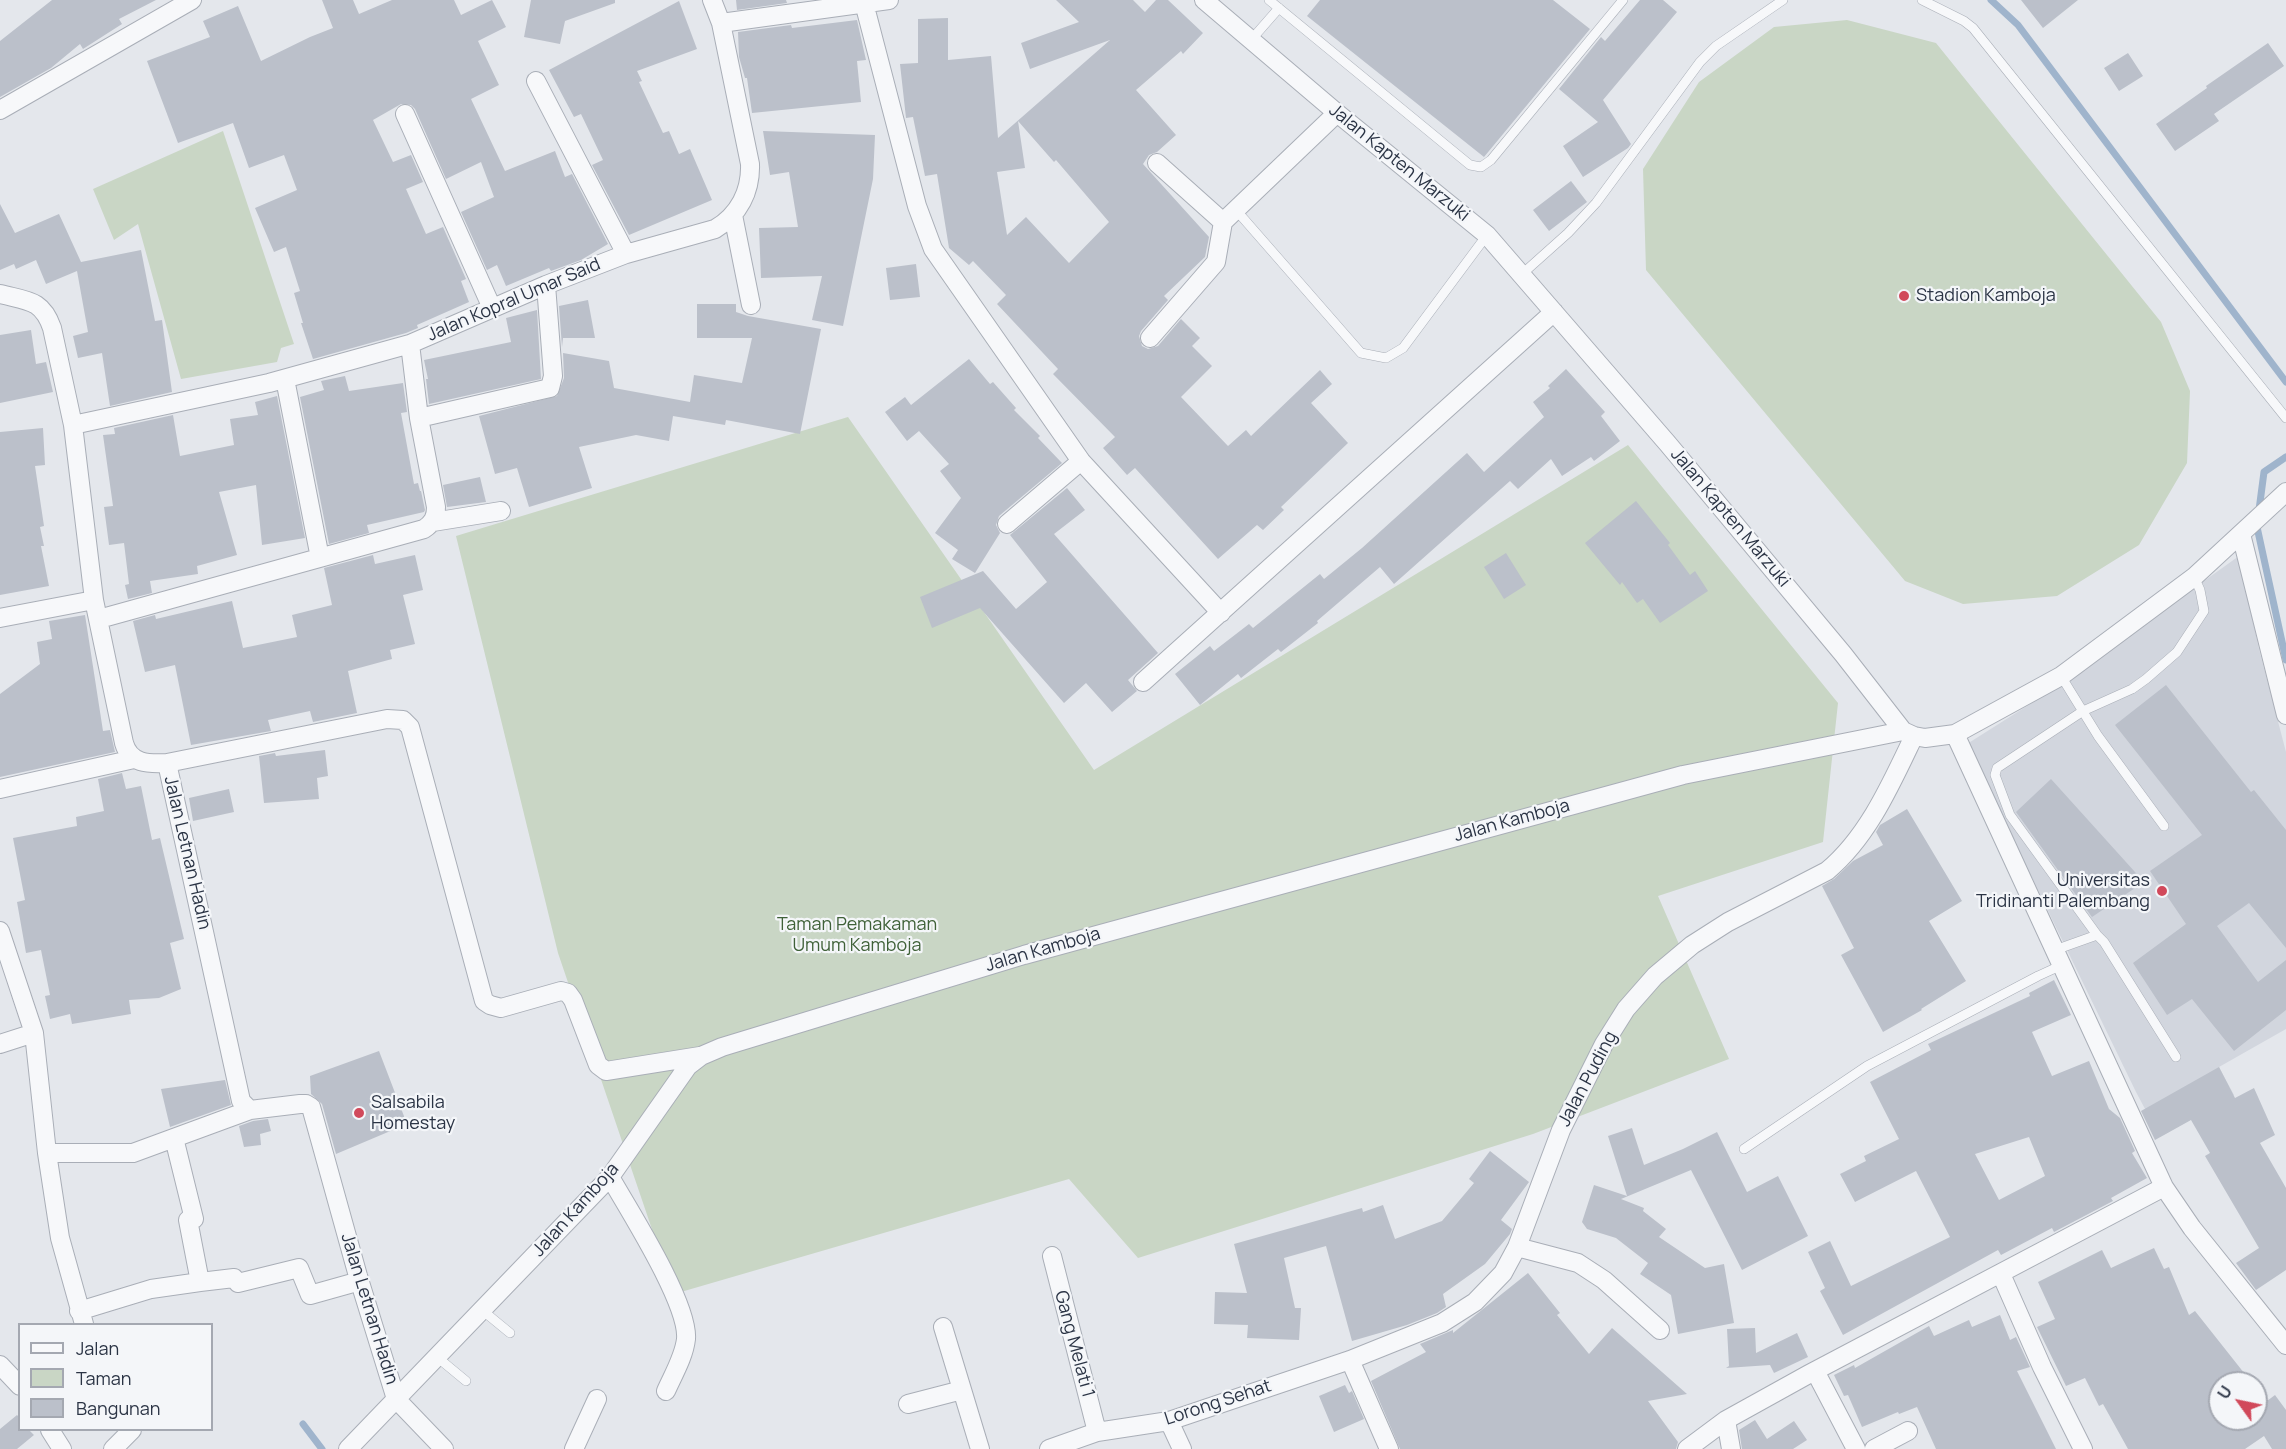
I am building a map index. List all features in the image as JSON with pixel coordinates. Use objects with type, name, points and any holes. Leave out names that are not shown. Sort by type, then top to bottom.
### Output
[{"type":"street","points":[[0,110],[192,0]]},
{"type":"street","name":"Jalan Kopral Umar Said","points":[[73,425],[285,379],[410,344],[546,285],[626,254],[715,229],[733,215],[740,206],[749,184],[750,164],[721,23],[712,0]]},
{"type":"street","points":[[721,23],[889,0]]},
{"type":"street","name":"Jalan Kapten Marzuki","points":[[1204,0],[1337,113],[1487,235],[1668,444],[1909,734]]},
{"type":"street","points":[[864,3],[917,207],[933,249],[1081,461],[1221,613]]},
{"type":"street","points":[[536,81],[626,254]]},
{"type":"street","points":[[1150,338],[1216,262],[1230,216],[1337,113]]},
{"type":"street","points":[[405,114],[492,308]]},
{"type":"street","points":[[1157,163],[1230,216]]},
{"type":"street","points":[[733,215],[751,305]]},
{"type":"street","points":[[418,418],[550,388],[553,376],[546,285]]},
{"type":"street","points":[[0,294],[38,304],[47,314],[73,425],[94,600],[124,743],[126,750],[134,759],[0,789]]},
{"type":"street","points":[[1143,682],[1554,312]]},
{"type":"street","points":[[410,344],[418,418],[436,507],[433,522]]},
{"type":"street","points":[[285,379],[320,558]]},
{"type":"street","points":[[1007,524],[1081,461]]},
{"type":"street","points":[[1909,734],[1938,738],[1955,734],[2061,676],[2194,577],[2286,492]]},
{"type":"street","points":[[99,619],[424,529],[433,522],[501,511]]},
{"type":"street","points":[[2245,531],[2286,715]]},
{"type":"street","points":[[0,618],[94,600]]},
{"type":"street","points":[[167,763],[387,719],[403,720],[410,727],[484,1001],[501,1008],[561,991],[568,993],[573,1000],[598,1065],[606,1071],[700,1056]]},
{"type":"street","name":"Jalan Kamboja","points":[[348,1449],[610,1177],[680,1076],[700,1056],[734,1043],[1024,955],[1649,784],[1683,775],[1909,734]]},
{"type":"street","name":"Jalan Puding","points":[[1350,1360],[1442,1323],[1490,1288],[1503,1273],[1517,1247],[1561,1130],[1604,1044],[1626,1009],[1655,976],[1692,945],[1728,922],[1827,871],[1840,860],[1857,840],[1896,773],[1909,734]]},
{"type":"street","points":[[1955,734],[2164,1187],[2192,1228],[2286,1345]]},
{"type":"street","name":"Jalan Letnan Hadin","points":[[134,759],[148,764],[167,763],[241,1101],[250,1110],[300,1104],[311,1107],[396,1399]]},
{"type":"street","points":[[0,931],[34,1033],[47,1153],[60,1238],[82,1318],[151,1289],[234,1278],[238,1283],[299,1268],[310,1295],[360,1281]]},
{"type":"street","points":[[0,1044],[34,1033]]},
{"type":"street","points":[[47,1153],[133,1153],[250,1110]]},
{"type":"street","points":[[174,1138],[194,1219],[188,1220],[200,1282]]},
{"type":"street","points":[[610,1177],[654,1253],[683,1316],[686,1342],[666,1390]]},
{"type":"street","points":[[1687,1449],[1726,1420],[1815,1371],[2164,1187]]},
{"type":"street","points":[[1517,1247],[1578,1263],[1604,1280],[1660,1330]]},
{"type":"street","name":"Gang Melati 1","points":[[1052,1256],[1097,1432]]},
{"type":"street","points":[[2001,1274],[2042,1367],[2083,1449]]},
{"type":"street","points":[[943,1327],[980,1449]]},
{"type":"street","points":[[1350,1360],[1389,1449]]},
{"type":"street","name":"Lorong Sehat","points":[[1048,1449],[1097,1432],[1169,1421],[1350,1360]]},
{"type":"street","points":[[0,1365],[18,1384]]},
{"type":"street","points":[[1815,1371],[1856,1449]]},
{"type":"street","points":[[908,1404],[962,1390]]},
{"type":"street","points":[[396,1399],[444,1449]]},
{"type":"street","points":[[574,1449],[597,1400]]},
{"type":"street","points":[[1726,1420],[1731,1449]]},
{"type":"street","points":[[1169,1421],[1182,1449]]},
{"type":"street","points":[[51,1431],[62,1449]]},
{"type":"street","points":[[112,1449],[131,1431]]},
{"type":"street","points":[[1874,1449],[1908,1431]]},
{"type":"lane","points":[[1269,0],[1470,165],[1481,167],[1491,160],[1623,0]]},
{"type":"lane","points":[[1521,274],[1568,233],[1596,202],[1700,62],[1716,46],[1784,0]]},
{"type":"lane","points":[[1922,0],[1964,21],[1973,28],[2286,418]]},
{"type":"lane","points":[[1251,40],[1279,8]]},
{"type":"lane","points":[[1230,216],[1361,352],[1386,358],[1403,348],[1487,235]]},
{"type":"lane","points":[[2176,1057],[2104,942],[2010,815],[1995,775],[1997,768],[2083,711],[2132,689],[2163,666],[2177,652],[2204,611],[2200,590],[2194,577]]},
{"type":"lane","points":[[2061,676],[2098,736],[2164,826]]},
{"type":"lane","points":[[1744,1149],[1867,1066],[2038,976],[2059,958],[2097,935]]},
{"type":"lane","points":[[482,1310],[510,1333]]},
{"type":"lane","points":[[437,1357],[466,1381]]},
{"type":"shaded area","name":"Universitas Tridinanti Palembang","points":[[2239,556],[2259,649],[2286,752],[2286,1029],[2219,1067],[2234,1095],[2160,1137],[1967,744],[2046,694]]},
{"type":"green space","name":"Stadion Kamboja","points":[[1847,20],[1936,43],[2161,322],[2190,391],[2187,463],[2139,545],[2057,596],[1963,604],[1905,581],[1646,270],[1643,169],[1699,82],[1774,27]]},
{"type":"green space","points":[[223,131],[294,344],[281,348],[277,362],[181,379],[138,224],[114,240],[93,189]]},
{"type":"green space","name":"Taman Pemakaman Umum Kamboja","points":[[848,417],[1094,770],[1628,445],[1838,703],[1823,842],[1658,896],[1729,1059],[1533,1134],[1138,1258],[1069,1179],[674,1294],[558,953],[456,536]]},
{"type":"building","points":[[52,0],[156,0],[119,19],[122,24],[83,49],[80,44],[51,68],[0,97],[0,41]]},
{"type":"building","points":[[322,0],[353,0],[359,14],[392,0],[454,0],[461,15],[492,0],[506,27],[478,41],[499,85],[471,99],[505,171],[555,151],[565,177],[572,174],[608,244],[581,260],[551,271],[549,268],[506,286],[497,265],[487,270],[461,212],[494,197],[481,162],[446,179],[415,109],[411,105],[401,104],[373,120],[393,162],[411,155],[423,182],[406,189],[426,234],[443,227],[466,279],[461,281],[469,302],[417,325],[418,328],[406,333],[313,359],[294,293],[300,291],[286,247],[274,252],[255,208],[297,190],[284,155],[249,168],[233,123],[178,143],[147,61],[210,37],[203,21],[238,6],[261,61],[333,28]]},
{"type":"building","points":[[531,0],[615,0],[615,3],[565,21],[560,44],[524,37]]},
{"type":"building","points":[[736,0],[786,0],[787,3],[737,10]]},
{"type":"building","points":[[1056,0],[1133,0],[1145,12],[1156,0],[1168,0],[1203,33],[1183,54],[1181,51],[1136,90],[1176,135],[1157,152],[1149,155],[1143,164],[1209,237],[1205,257],[1164,296],[1168,300],[1141,331],[1139,336],[1142,346],[1148,349],[1158,346],[1181,319],[1200,338],[1192,346],[1212,366],[1181,397],[1228,446],[1246,430],[1251,436],[1320,370],[1332,384],[1311,403],[1348,443],[1281,507],[1284,510],[1263,530],[1257,525],[1218,559],[1135,468],[1127,475],[1103,448],[1115,437],[1053,374],[1058,369],[997,304],[1006,295],[973,261],[969,265],[949,248],[937,174],[925,176],[913,117],[906,118],[900,64],[918,63],[918,19],[948,18],[948,60],[991,56],[998,138],[1110,40],[1030,69],[1021,43],[1079,22]],"holes":[[[1018,121],[1054,162],[1056,160],[1109,222],[1069,263],[1026,217],[1007,235],[997,172],[1025,168]]]},
{"type":"building","points":[[1320,0],[1553,0],[1590,29],[1484,157],[1307,16]]},
{"type":"building","points":[[1640,0],[1663,0],[1677,12],[1603,100],[1631,144],[1583,177],[1563,146],[1598,122],[1559,89],[1601,37],[1605,41]]},
{"type":"building","points":[[2021,0],[2078,0],[2043,28]]},
{"type":"building","points":[[679,1],[697,49],[637,71],[642,81],[639,82],[663,133],[669,131],[679,154],[690,149],[712,200],[629,235],[592,165],[603,160],[581,114],[574,117],[549,70]]},
{"type":"building","points":[[857,20],[866,60],[857,61],[861,102],[752,113],[747,78],[745,78],[739,57],[738,32]]},
{"type":"building","points":[[2268,43],[2284,66],[2214,114],[2219,121],[2175,151],[2156,124]]},
{"type":"building","points":[[2128,53],[2143,76],[2119,91],[2104,68]]},
{"type":"building","points":[[763,131],[875,135],[873,179],[843,326],[812,320],[822,276],[761,278],[759,228],[798,227],[789,172],[770,175]]},
{"type":"building","points":[[1571,181],[1587,202],[1549,231],[1533,210]]},
{"type":"building","points":[[0,204],[15,233],[59,214],[81,262],[141,250],[155,321],[162,320],[172,392],[110,406],[102,353],[78,358],[73,336],[88,332],[77,271],[46,284],[36,260],[16,269],[14,264],[0,270]]},
{"type":"building","points":[[916,264],[920,297],[890,300],[886,268]]},
{"type":"building","points":[[588,300],[595,338],[563,338],[562,347],[559,306]]},
{"type":"building","points":[[697,304],[736,304],[736,312],[748,316],[821,329],[800,434],[726,420],[725,425],[673,416],[669,441],[636,435],[579,447],[592,488],[529,507],[517,468],[495,474],[479,416],[557,396],[564,378],[563,353],[609,361],[614,388],[690,402],[694,375],[742,383],[752,338],[697,338]]},
{"type":"building","points":[[537,310],[541,379],[429,404],[426,379],[428,379],[424,360],[511,342],[506,318]]},
{"type":"building","points":[[31,330],[36,364],[46,362],[53,392],[0,403],[0,335]]},
{"type":"building","points":[[969,359],[990,384],[993,382],[1016,408],[1014,410],[1040,436],[1038,438],[1062,463],[999,516],[996,525],[1000,533],[975,573],[952,559],[958,550],[935,533],[961,498],[940,471],[949,464],[919,431],[907,441],[885,412],[905,397],[911,405]]},
{"type":"building","points":[[1566,369],[1605,412],[1601,416],[1620,441],[1594,461],[1591,457],[1562,476],[1551,459],[1518,489],[1510,481],[1394,584],[1380,567],[1317,621],[1318,623],[1281,652],[1278,649],[1241,678],[1238,674],[1200,705],[1175,674],[1210,646],[1214,651],[1249,624],[1253,628],[1320,574],[1324,579],[1362,548],[1467,453],[1484,472],[1544,417],[1533,402],[1550,388],[1548,386]]},
{"type":"building","points":[[345,376],[349,391],[403,383],[407,412],[401,413],[414,484],[418,483],[425,510],[367,525],[369,533],[329,544],[300,397],[324,390],[321,381]]},
{"type":"building","points":[[277,396],[305,538],[262,545],[256,485],[219,492],[237,555],[197,566],[198,574],[150,581],[152,593],[128,599],[125,585],[129,584],[124,543],[109,545],[104,507],[113,506],[103,435],[115,434],[114,428],[173,415],[180,456],[234,445],[230,419],[258,415],[255,402]]},
{"type":"building","points":[[43,428],[45,465],[35,466],[44,526],[40,527],[44,546],[41,546],[49,586],[0,595],[0,432]]},
{"type":"building","points":[[480,477],[486,502],[447,507],[443,485]]},
{"type":"building","points":[[1067,488],[1085,510],[1054,534],[1158,653],[1128,680],[1137,691],[1112,712],[1086,683],[1064,703],[980,608],[932,628],[920,597],[983,571],[1016,609],[1047,582],[1010,535]]},
{"type":"building","points":[[1636,501],[1670,543],[1668,545],[1690,575],[1695,571],[1708,591],[1660,623],[1643,599],[1637,603],[1622,582],[1620,585],[1585,543]]},
{"type":"building","points":[[1506,553],[1526,585],[1504,599],[1484,567]]},
{"type":"building","points":[[373,555],[375,564],[415,555],[423,590],[403,595],[415,644],[390,650],[392,659],[348,671],[357,713],[313,722],[310,711],[268,720],[271,731],[191,745],[175,665],[145,672],[133,621],[155,615],[156,619],[232,601],[243,648],[297,637],[292,615],[332,605],[324,568]]},
{"type":"building","points":[[85,615],[103,731],[110,730],[115,752],[0,777],[0,694],[40,664],[37,642],[52,639],[49,621]]},
{"type":"building","points":[[2166,685],[2251,792],[2254,790],[2286,830],[2286,948],[2249,903],[2217,926],[2258,982],[2286,960],[2286,1010],[2234,1051],[2192,999],[2167,1015],[2133,963],[2186,924],[2150,871],[2202,835],[2115,725]]},
{"type":"building","points":[[325,750],[328,776],[317,778],[319,799],[264,803],[259,756]]},
{"type":"building","points":[[122,773],[126,789],[141,786],[152,840],[160,838],[184,939],[170,943],[181,989],[159,998],[129,1000],[131,1014],[72,1024],[70,1014],[50,1019],[45,996],[50,995],[41,950],[26,953],[17,902],[25,900],[13,838],[77,826],[76,817],[104,811],[98,779]]},
{"type":"building","points":[[2051,779],[2144,882],[2092,917],[2016,812]]},
{"type":"building","points":[[229,789],[234,812],[193,821],[189,798]]},
{"type":"building","points":[[1907,809],[1962,901],[1929,921],[1966,981],[1883,1032],[1841,955],[1854,948],[1822,886],[1834,879],[1853,861],[1883,845],[1876,832],[1880,825]]},
{"type":"building","points":[[2054,980],[2071,1015],[2032,1032],[2052,1076],[2089,1061],[2109,1109],[2120,1118],[2135,1151],[2132,1153],[2147,1178],[2111,1198],[2113,1201],[2054,1232],[2052,1228],[2001,1255],[1998,1250],[1843,1335],[1820,1291],[1825,1288],[1808,1252],[1830,1241],[1851,1286],[1950,1237],[1916,1171],[1855,1202],[1840,1174],[1866,1161],[1864,1156],[1899,1139],[1870,1082],[1931,1050],[1928,1044],[2030,996],[2029,993]],"holes":[[[2029,1137],[2045,1176],[1999,1200],[1975,1154]]]},
{"type":"building","name":"Salsabila Homestay","points":[[379,1051],[407,1124],[336,1154],[322,1104],[311,1094],[310,1076]]},
{"type":"building","points":[[2219,1067],[2235,1098],[2254,1088],[2275,1135],[2260,1143],[2286,1188],[2286,1270],[2256,1290],[2236,1263],[2259,1248],[2205,1156],[2210,1153],[2191,1120],[2155,1140],[2141,1111]]},
{"type":"building","points":[[225,1080],[231,1105],[170,1127],[161,1089]]},
{"type":"building","points":[[268,1119],[271,1131],[260,1134],[261,1145],[244,1147],[239,1126]]},
{"type":"building","points":[[1632,1128],[1644,1165],[1717,1132],[1747,1192],[1778,1176],[1808,1236],[1742,1270],[1691,1170],[1621,1199],[1644,1208],[1643,1211],[1666,1229],[1659,1237],[1705,1268],[1724,1264],[1734,1323],[1678,1334],[1671,1295],[1640,1274],[1648,1263],[1616,1238],[1587,1229],[1582,1222],[1594,1185],[1627,1196],[1608,1136]]},
{"type":"building","points":[[1490,1151],[1529,1182],[1501,1220],[1512,1229],[1510,1234],[1485,1264],[1443,1294],[1446,1307],[1437,1313],[1407,1325],[1352,1341],[1326,1246],[1284,1258],[1295,1308],[1301,1308],[1299,1340],[1247,1338],[1248,1325],[1214,1324],[1215,1292],[1247,1293],[1234,1244],[1362,1208],[1363,1212],[1383,1205],[1395,1239],[1442,1221],[1474,1183],[1469,1179]]},
{"type":"building","points":[[2154,1248],[2164,1269],[2169,1267],[2189,1315],[2195,1311],[2242,1371],[2208,1371],[2208,1431],[2268,1431],[2268,1400],[2275,1395],[2286,1410],[2286,1449],[2272,1449],[2264,1436],[2245,1449],[2128,1449],[2103,1404],[2099,1406],[2085,1378],[2066,1386],[2037,1327],[2055,1319],[2038,1282],[2102,1250],[2111,1268]]},
{"type":"building","points":[[1528,1273],[1560,1313],[1557,1315],[1589,1354],[1612,1328],[1687,1394],[1648,1401],[1678,1442],[1676,1449],[1400,1449],[1371,1381],[1426,1352],[1420,1344],[1453,1330],[1453,1333]]},
{"type":"building","points":[[2000,1315],[2010,1340],[2016,1337],[2030,1367],[2017,1371],[2056,1449],[1936,1449],[1917,1407],[1862,1427],[1848,1395],[1844,1396],[1834,1375],[1854,1365],[1855,1368],[1929,1326],[1934,1336],[1969,1320],[1972,1327]]},
{"type":"building","points":[[1755,1328],[1756,1353],[1797,1333],[1808,1357],[1774,1373],[1770,1365],[1726,1368],[1729,1366],[1727,1329]]},
{"type":"building","points":[[1345,1385],[1349,1393],[1352,1391],[1364,1419],[1334,1432],[1319,1396]]},
{"type":"building","points":[[17,1415],[18,1431],[30,1431],[34,1435],[17,1449],[0,1449],[0,1429]]},
{"type":"building","points":[[1755,1420],[1767,1439],[1794,1421],[1807,1440],[1793,1449],[1742,1449],[1739,1430]]},
{"type":"waterway","points":[[1991,0],[2018,25],[2286,382]]},
{"type":"waterway","points":[[2259,510],[2264,472],[2286,457]]},
{"type":"waterway","points":[[2258,521],[2257,527],[2286,660]]},
{"type":"waterway","points":[[303,1424],[322,1449]]},
{"type":"place","name":"Stadion Kamboja","points":[[1904,296]]},
{"type":"place","name":"Universitas Tridinanti Palembang","points":[[2162,891]]},
{"type":"place","name":"Salsabila Homestay","points":[[359,1113]]}]
